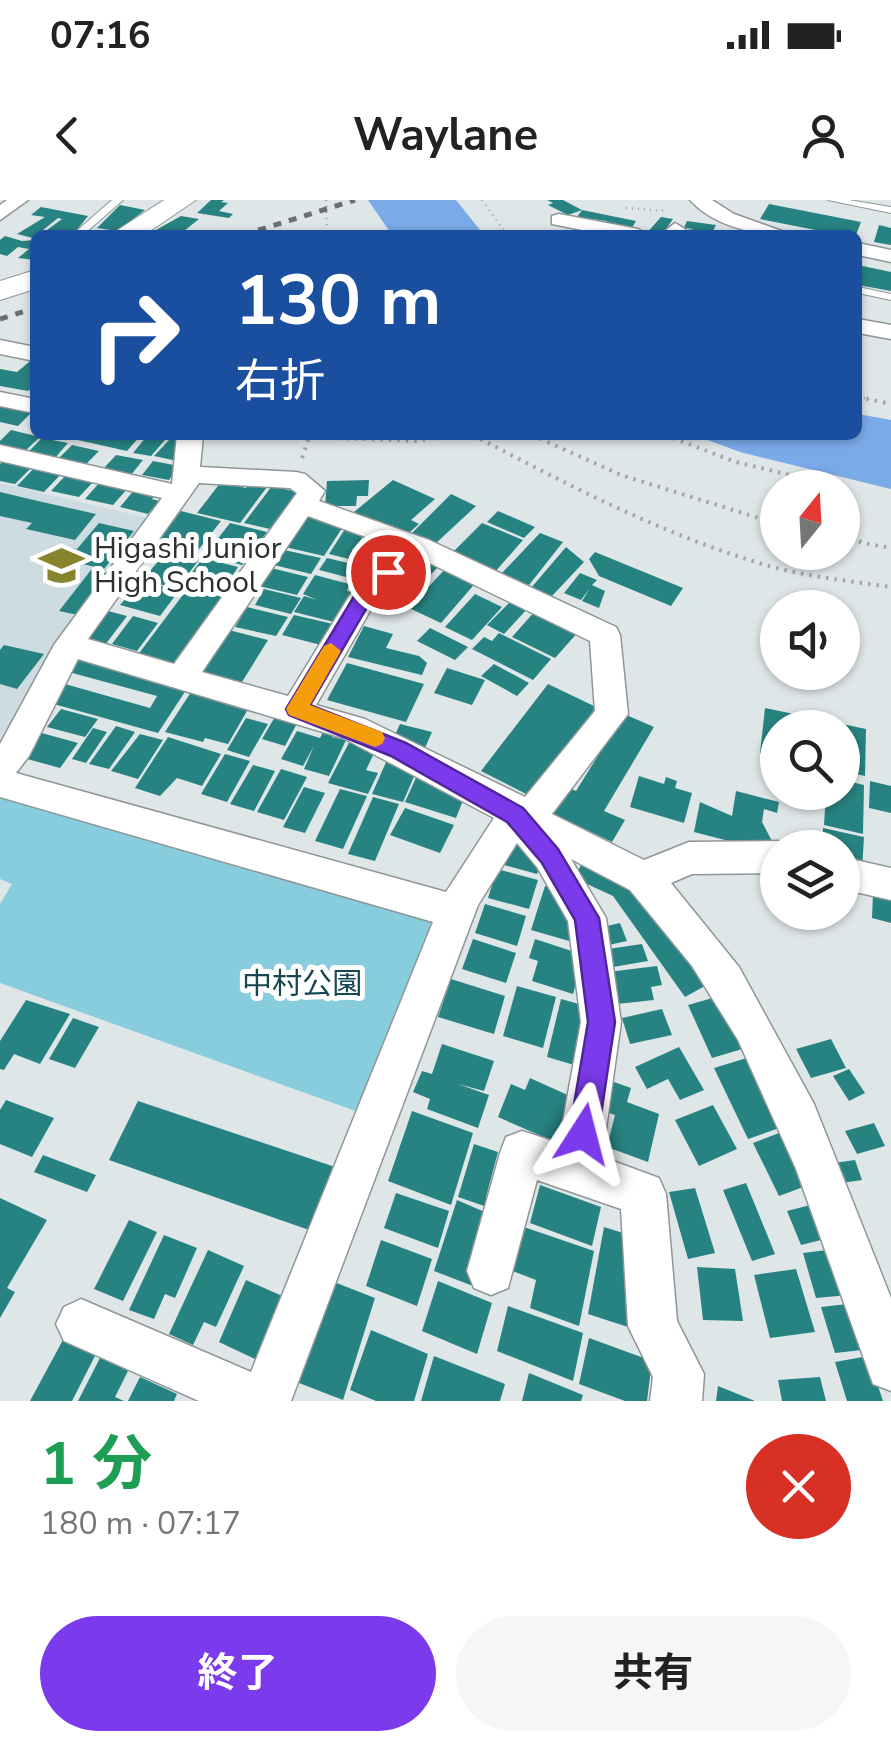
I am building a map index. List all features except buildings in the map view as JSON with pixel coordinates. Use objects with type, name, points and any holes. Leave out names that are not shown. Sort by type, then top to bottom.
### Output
[{"type":"main road","points":[[131,230],[170,202]]},
{"type":"street","points":[[0,214],[19,200]]},
{"type":"street","points":[[703,204],[770,230]]},
{"type":"street","points":[[568,230],[559,220],[612,230]]},
{"type":"street","points":[[862,251],[891,256]]},
{"type":"street","points":[[862,327],[891,332]]},
{"type":"street","points":[[0,347],[30,353]]},
{"type":"street","points":[[0,399],[30,405]]},
{"type":"street","points":[[0,768],[17,746],[68,645],[183,484],[184,440]]},
{"type":"street","points":[[0,453],[183,484],[299,493],[605,635],[612,714],[536,806],[515,815],[456,912],[262,1401],[82,1324]]},
{"type":"street","points":[[182,676],[299,493]]},
{"type":"street","points":[[297,709],[363,598],[414,546]]},
{"type":"street","points":[[68,645],[297,709],[399,750],[515,815],[600,853],[643,878],[725,980],[769,1059],[814,1152],[891,1366]]},
{"type":"street","points":[[0,783],[456,912]]},
{"type":"street","points":[[515,815],[550,856],[587,918],[602,1022],[577,1171]]},
{"type":"street","points":[[643,878],[689,858],[760,857]]},
{"type":"street","points":[[860,877],[891,884]]},
{"type":"street","points":[[491,1271],[522,1153],[644,1194],[652,1326],[679,1374],[676,1401]]},
{"type":"lane","points":[[83,230],[118,200]]},
{"type":"lane","points":[[834,200],[891,210]]},
{"type":"lane","points":[[862,291],[891,296]]},
{"type":"path","points":[[326,200],[327,230]]},
{"type":"path","points":[[482,200],[503,230]]},
{"type":"path","points":[[612,206],[641,210],[703,204]]},
{"type":"path","points":[[862,398],[891,404]]},
{"type":"path","points":[[299,493],[308,440]]},
{"type":"path","points":[[396,440],[424,440]]},
{"type":"path","points":[[482,440],[575,489],[704,544],[773,567],[891,587]]},
{"type":"path","points":[[541,440],[699,502],[760,519]]},
{"type":"path","points":[[678,440],[769,470]]},
{"type":"path","points":[[861,542],[891,548]]},
{"type":"shaded area","points":[[368,200],[456,200],[480,230],[389,230]]},
{"type":"shaded area","points":[[862,415],[891,420],[891,489],[860,481],[860,470],[813,470],[708,440],[862,440]]},
{"type":"shaded area","name":"Higashi Junior High School","points":[[0,483],[156,520],[0,737]]},
{"type":"green space","name":"中村公園","points":[[0,791],[437,919],[361,1113],[0,983],[0,904],[12,884],[0,879]]},
{"type":"railway","points":[[259,230],[355,200]]},
{"type":"railway","points":[[0,319],[30,310]]},
{"type":"slow traffic","points":[[331,651],[297,709],[375,738]]},
{"type":"place","name":"Higashi Junior High School","points":[[61,565]]},
{"type":"route","points":[[388,572],[363,598],[297,709],[354,728],[515,815],[550,856],[587,918],[602,1022],[583,1134]]}]
